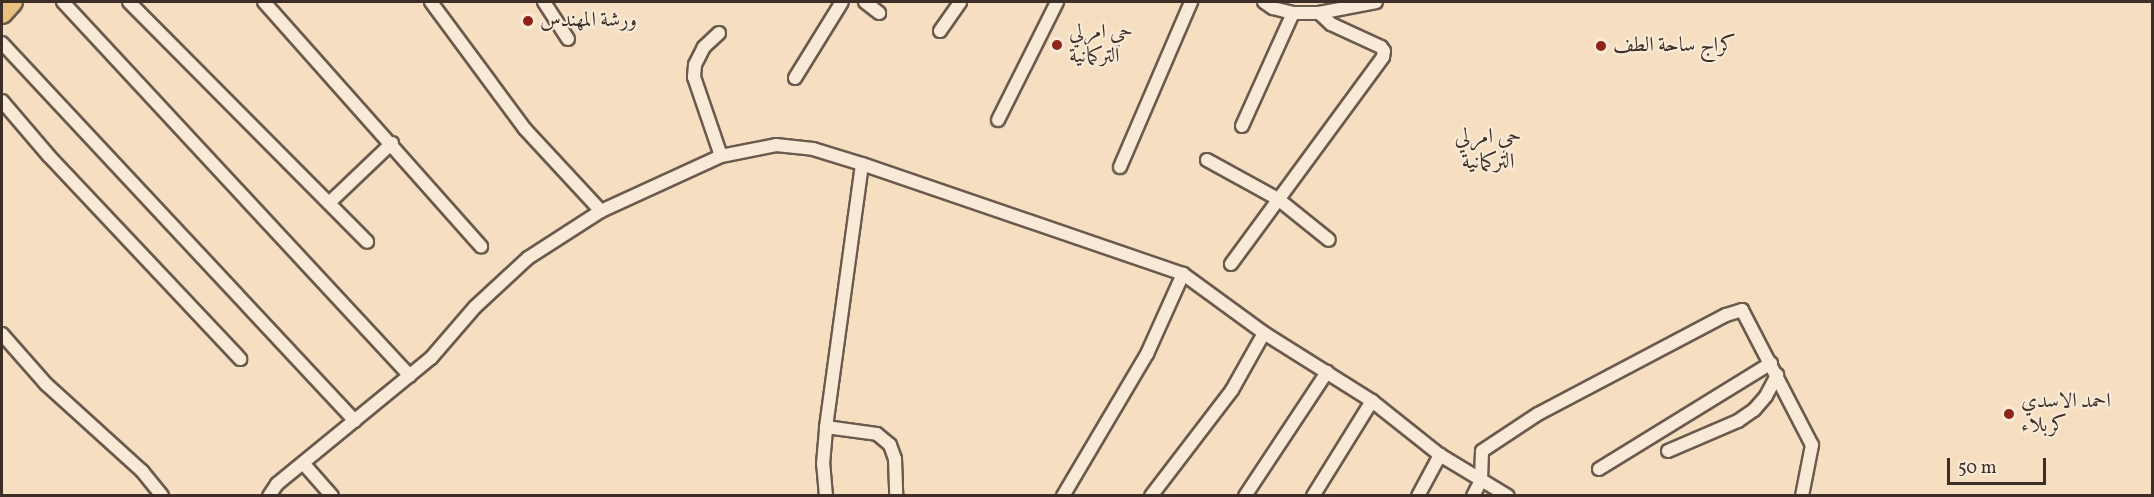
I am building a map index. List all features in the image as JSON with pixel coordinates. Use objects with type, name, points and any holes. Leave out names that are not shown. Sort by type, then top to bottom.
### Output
[{"type":"main road","points":[[2,14],[12,2]]},
{"type":"street","points":[[63,2],[410,376]]},
{"type":"street","points":[[129,2],[367,242]]},
{"type":"street","points":[[264,2],[392,143],[481,246]]},
{"type":"street","points":[[431,2],[525,129],[601,211]]},
{"type":"street","points":[[544,2],[568,39]]},
{"type":"street","points":[[795,78],[842,2]]},
{"type":"street","points":[[865,2],[879,13]]},
{"type":"street","points":[[940,32],[960,2]]},
{"type":"street","points":[[998,120],[1057,2]]},
{"type":"street","points":[[1120,167],[1191,2]]},
{"type":"street","points":[[1264,2],[1273,8],[1293,13],[1319,13],[1376,2]]},
{"type":"street","points":[[1242,126],[1293,13]]},
{"type":"street","points":[[1231,264],[1383,57],[1384,51],[1381,47],[1332,24],[1319,13]]},
{"type":"street","points":[[719,33],[704,47],[695,65],[694,76],[721,156]]},
{"type":"street","points":[[2,43],[355,421]]},
{"type":"street","points":[[2,101],[49,156],[240,359]]},
{"type":"street","points":[[329,203],[392,143]]},
{"type":"street","points":[[269,495],[276,484],[431,358],[475,307],[528,258],[601,211],[721,156],[776,145],[813,149],[862,164],[1183,274],[1264,333],[1372,401],[1440,455],[1508,495]]},
{"type":"street","points":[[1207,160],[1278,199],[1329,240]]},
{"type":"street","points":[[826,495],[823,464],[826,426],[862,164]]},
{"type":"street","points":[[1063,495],[1148,354],[1183,274]]},
{"type":"street","points":[[1473,495],[1481,480],[1482,451],[1538,414],[1726,315],[1742,310],[1812,445],[1802,495]]},
{"type":"street","points":[[1150,495],[1232,390],[1264,333]]},
{"type":"street","points":[[2,334],[46,384],[142,471],[162,495]]},
{"type":"street","points":[[1599,469],[1771,363]]},
{"type":"street","points":[[1245,495],[1327,372]]},
{"type":"street","points":[[1668,451],[1738,421],[1754,410],[1766,396],[1777,375]]},
{"type":"street","points":[[1313,495],[1372,401]]},
{"type":"street","points":[[826,426],[877,434],[890,445],[895,459],[896,495]]},
{"type":"street","points":[[1418,495],[1440,455]]},
{"type":"street","points":[[303,463],[332,495]]},
{"type":"place","name":"ورشة المهندس","points":[[528,21]]},
{"type":"place","name":"حي امرلي التركمانية","points":[[1057,45]]},
{"type":"place","name":"كراج ساحة الطف","points":[[1601,46]]},
{"type":"place","name":"احمد الاسدي كربلاء","points":[[2009,414]]},
{"type":"district","name":"حي امرلي التركمانية","points":[[1488,150]]}]
